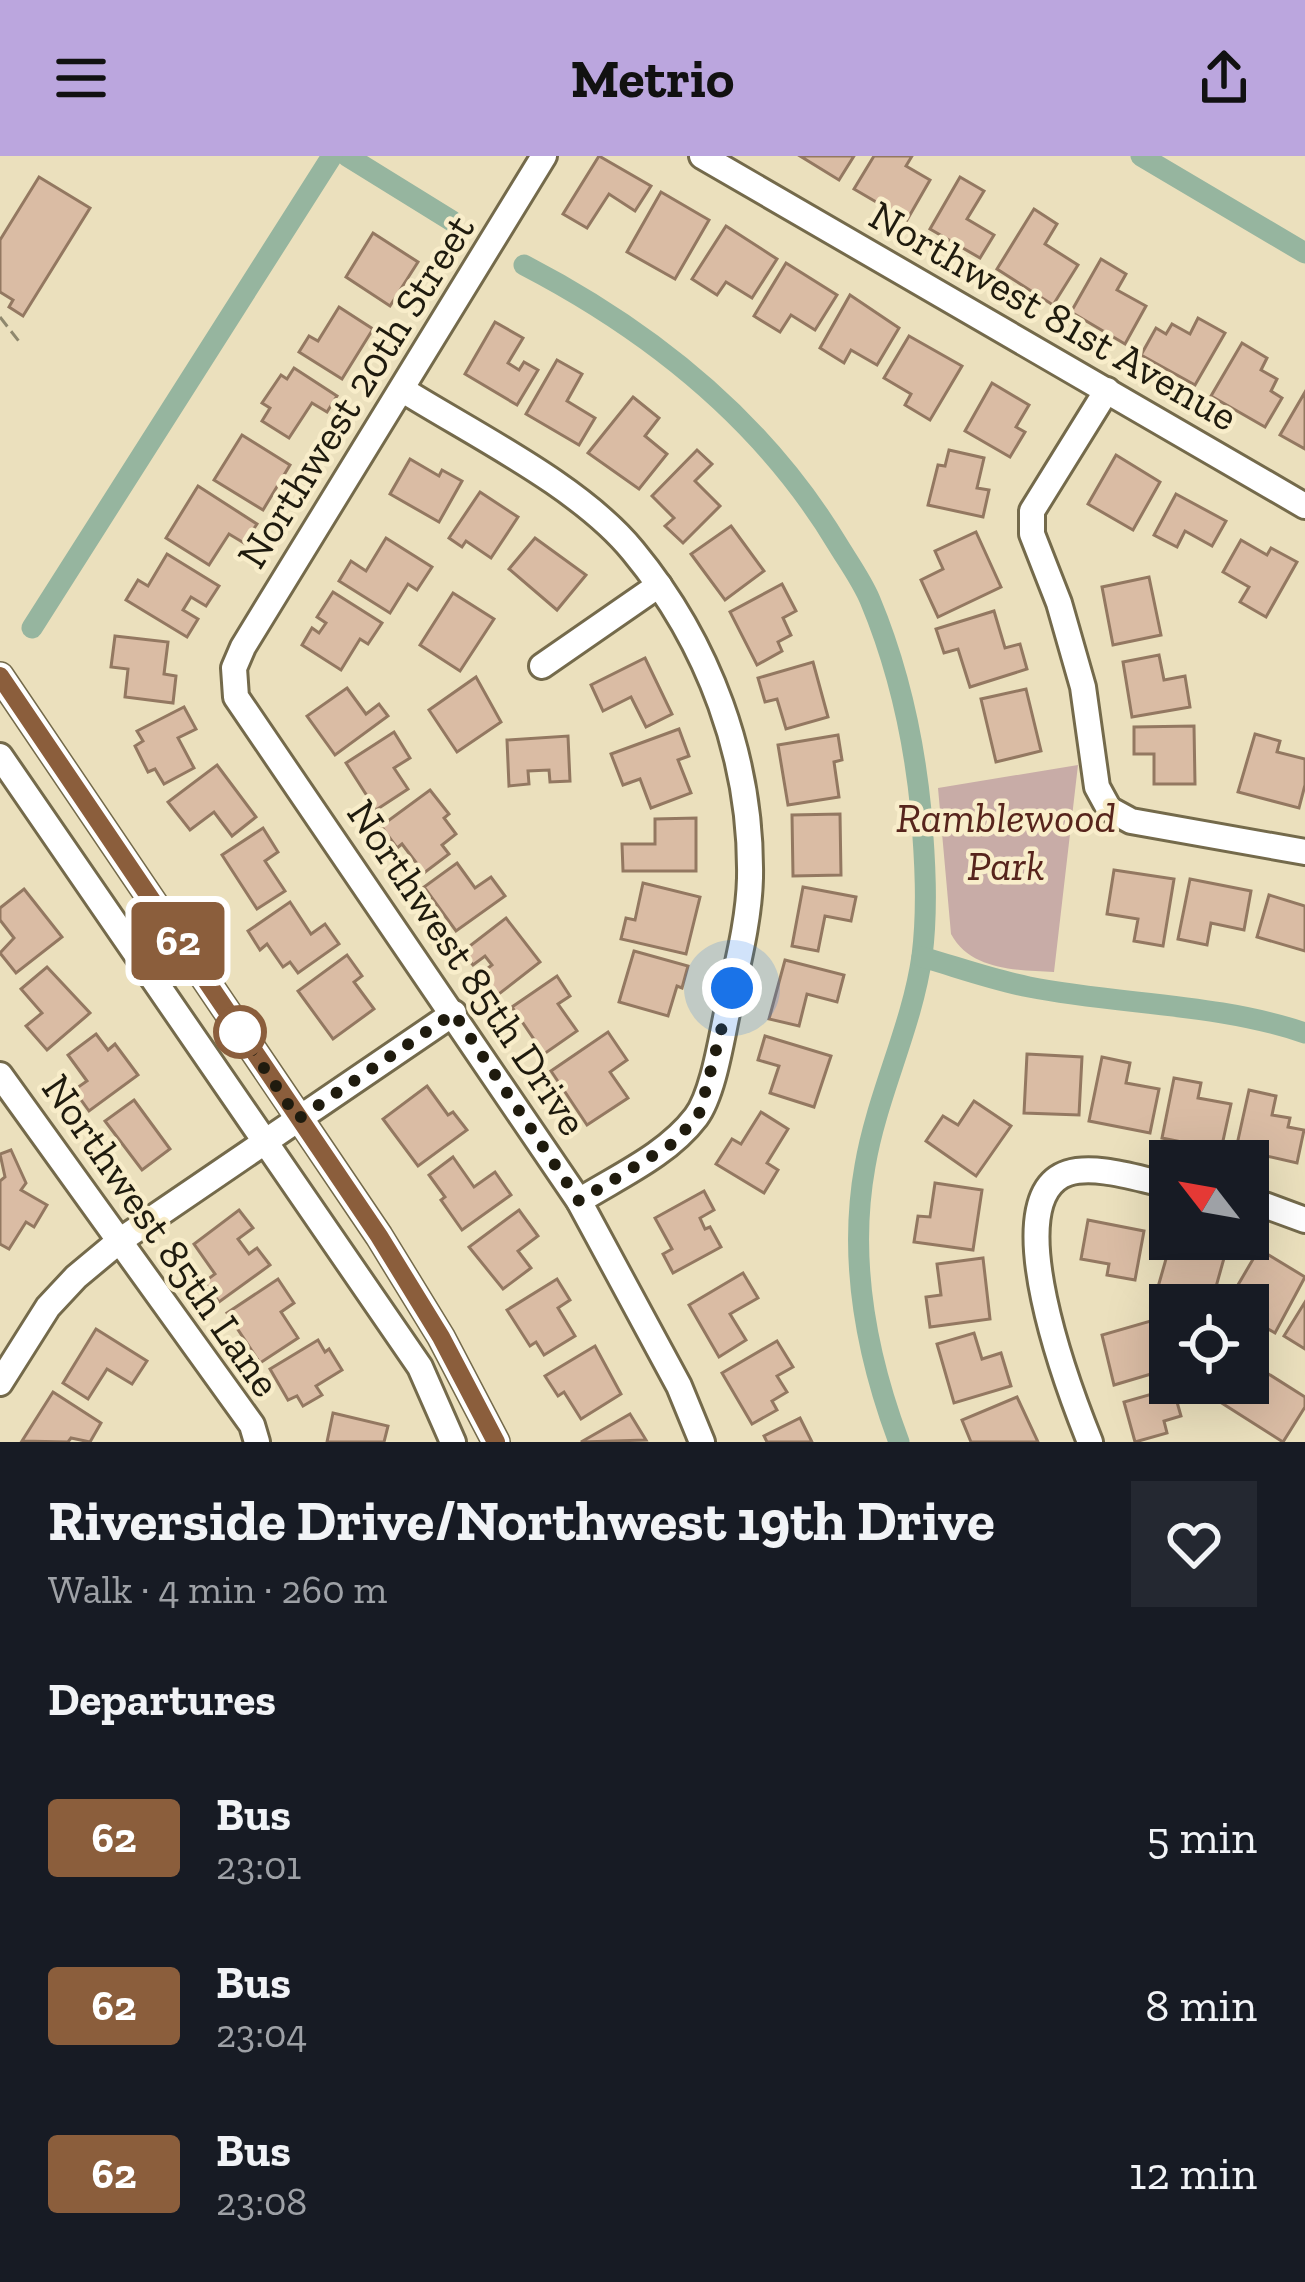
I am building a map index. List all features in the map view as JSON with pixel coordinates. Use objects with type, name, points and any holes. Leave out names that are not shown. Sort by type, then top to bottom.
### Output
[{"type":"street","name":"Northwest 20th Street","points":[[234,668],[243,646],[544,156]]},
{"type":"street","name":"Northwest 81st Avenue","points":[[702,156],[1305,506]]},
{"type":"street","points":[[403,390],[604,520],[658,585],[688,629],[717,688],[746,809],[750,881],[739,956],[700,1112],[675,1142],[579,1201]]},
{"type":"street","points":[[1106,390],[1032,511],[1032,534],[1083,687],[1097,787],[1109,808],[1130,821],[1305,852]]},
{"type":"street","points":[[542,666],[658,585]]},
{"type":"street","name":"Northwest 85th Drive","points":[[234,668],[236,697],[579,1201],[679,1386],[703,1442]]},
{"type":"street","points":[[0,676],[379,1236],[441,1337],[496,1442]]},
{"type":"street","points":[[0,756],[420,1367],[453,1442]]},
{"type":"street","points":[[0,1383],[48,1307],[118,1242],[454,1013]]},
{"type":"street","name":"Northwest 85th Lane","points":[[0,1075],[252,1425],[257,1442]]},
{"type":"street","points":[[1090,1442],[1045,1310],[1037,1215],[1047,1188],[1068,1173],[1149,1182]]},
{"type":"street","points":[[1269,1206],[1305,1220]]},
{"type":"path","points":[[0,317],[21,344]]},
{"type":"green space","name":"Ramblewood Park","points":[[1078,765],[1054,972],[983,962],[951,934],[938,788]]},
{"type":"building","points":[[599,156],[651,186],[635,211],[609,194],[587,228],[563,214]]},
{"type":"building","points":[[800,156],[854,156],[839,180]]},
{"type":"building","points":[[874,156],[912,156],[906,166],[930,180],[907,220],[854,189]]},
{"type":"building","points":[[39,177],[90,208],[23,316],[9,307],[13,300],[0,292],[0,240]]},
{"type":"building","points":[[960,177],[984,191],[967,219],[994,235],[980,258],[930,229]]},
{"type":"building","points":[[661,192],[709,220],[675,279],[627,252]]},
{"type":"building","points":[[1034,209],[1057,224],[1045,244],[1078,265],[1053,305],[997,269]]},
{"type":"building","points":[[726,226],[777,259],[752,298],[726,282],[717,295],[692,279]]},
{"type":"building","points":[[373,233],[418,262],[390,306],[346,277]]},
{"type":"building","points":[[1101,259],[1126,274],[1117,290],[1146,306],[1125,344],[1071,312]]},
{"type":"building","points":[[786,263],[837,295],[815,330],[791,315],[780,332],[754,316]]},
{"type":"building","points":[[850,295],[899,328],[877,365],[851,350],[844,363],[820,348]]},
{"type":"building","points":[[339,307],[373,329],[342,379],[299,352],[309,336],[318,341]]},
{"type":"building","points":[[1198,318],[1225,333],[1195,385],[1141,355],[1156,328],[1166,334],[1172,324],[1190,334]]},
{"type":"building","points":[[495,322],[523,338],[508,363],[519,370],[524,362],[538,370],[517,405],[465,374]]},
{"type":"building","points":[[909,336],[962,366],[930,420],[905,405],[911,394],[884,378]]},
{"type":"building","points":[[1242,343],[1267,358],[1261,370],[1277,379],[1271,391],[1282,398],[1265,427],[1211,396]]},
{"type":"building","points":[[557,360],[582,374],[567,401],[595,418],[579,445],[526,414]]},
{"type":"building","points":[[294,368],[337,396],[327,412],[312,403],[289,438],[262,421],[270,408],[262,403],[281,375],[287,379]]},
{"type":"building","points":[[992,383],[1029,405],[1016,427],[1025,432],[1010,457],[965,431]]},
{"type":"building","points":[[1305,392],[1305,449],[1280,435]]},
{"type":"building","points":[[633,397],[659,418],[645,436],[667,454],[639,489],[588,453]]},
{"type":"building","points":[[242,435],[290,465],[263,510],[214,480]]},
{"type":"building","points":[[697,450],[712,464],[695,481],[720,506],[683,543],[665,526],[674,518],[652,496]]},
{"type":"building","points":[[949,450],[984,458],[977,488],[989,490],[983,517],[928,505],[938,465],[945,466]]},
{"type":"building","points":[[1116,455],[1160,482],[1133,530],[1088,504]]},
{"type":"building","points":[[410,459],[439,476],[442,470],[462,481],[439,522],[390,494]]},
{"type":"building","points":[[198,486],[257,524],[244,543],[229,534],[209,565],[166,538]]},
{"type":"building","points":[[480,492],[518,517],[491,558],[466,541],[462,547],[449,538]]},
{"type":"building","points":[[1176,494],[1226,521],[1212,546],[1185,531],[1177,547],[1154,535]]},
{"type":"building","points":[[731,526],[764,571],[725,600],[691,554]]},
{"type":"building","points":[[976,532],[1001,587],[938,617],[921,580],[943,569],[935,551]]},
{"type":"building","points":[[386,538],[432,567],[417,590],[408,584],[390,613],[339,581],[351,561],[366,571]]},
{"type":"building","points":[[535,538],[586,575],[557,610],[509,569]]},
{"type":"building","points":[[1241,540],[1267,555],[1271,548],[1297,562],[1266,617],[1240,602],[1249,587],[1223,572]]},
{"type":"building","points":[[167,554],[219,586],[206,606],[191,597],[183,610],[198,619],[187,637],[126,600],[138,580],[148,586]]},
{"type":"building","points":[[1149,577],[1161,635],[1113,645],[1102,587]]},
{"type":"building","points":[[782,584],[796,611],[783,618],[791,635],[778,642],[782,651],[757,665],[730,612]]},
{"type":"building","points":[[333,592],[382,623],[368,644],[360,639],[341,670],[302,645],[312,628],[319,633],[326,623],[317,617]]},
{"type":"building","points":[[453,593],[494,619],[460,671],[420,645]]},
{"type":"building","points":[[994,611],[1005,648],[1020,644],[1027,669],[970,687],[958,649],[944,653],[936,629]]},
{"type":"building","points":[[115,636],[168,642],[164,674],[176,676],[173,703],[125,697],[128,669],[111,667]]},
{"type":"building","points":[[1159,655],[1164,680],[1185,676],[1190,707],[1132,717],[1123,662]]},
{"type":"building","points":[[645,658],[672,714],[646,727],[631,697],[603,711],[591,685]]},
{"type":"building","points":[[813,662],[828,717],[786,729],[777,699],[765,702],[758,678]]},
{"type":"building","points":[[476,677],[501,722],[457,752],[429,710]]},
{"type":"building","points":[[347,688],[366,714],[379,704],[388,716],[335,755],[307,716]]},
{"type":"building","points":[[1026,689],[1041,751],[996,762],[981,699]]},
{"type":"building","points":[[184,707],[196,729],[178,738],[194,768],[164,784],[155,769],[148,772],[135,746],[143,741],[137,731]]},
{"type":"building","points":[[1194,726],[1195,784],[1154,784],[1154,754],[1134,754],[1134,727]]},
{"type":"building","points":[[679,729],[689,756],[678,760],[691,793],[651,808],[640,779],[623,785],[611,754]]},
{"type":"building","points":[[394,732],[410,758],[394,768],[408,789],[376,810],[346,763]]},
{"type":"building","points":[[1255,734],[1280,741],[1277,752],[1305,759],[1299,808],[1238,792]]},
{"type":"building","points":[[838,735],[842,760],[834,762],[839,797],[788,805],[778,745]]},
{"type":"building","points":[[568,736],[570,781],[550,782],[549,770],[528,771],[529,784],[509,786],[507,740]]},
{"type":"building","points":[[217,765],[256,817],[232,836],[214,812],[190,830],[168,802]]},
{"type":"building","points":[[430,790],[449,814],[444,818],[456,834],[442,845],[449,854],[424,873],[381,826]]},
{"type":"building","points":[[840,814],[841,875],[793,876],[792,815]]},
{"type":"building","points":[[696,818],[696,871],[623,871],[622,844],[655,844],[655,819]]},
{"type":"building","points":[[263,828],[278,852],[265,861],[285,891],[257,909],[222,855]]},
{"type":"building","points":[[457,863],[475,888],[491,877],[505,896],[456,931],[424,887]]},
{"type":"building","points":[[1114,870],[1174,879],[1163,946],[1134,941],[1138,919],[1107,914]]},
{"type":"building","points":[[1190,879],[1251,891],[1244,930],[1211,923],[1207,945],[1178,939]]},
{"type":"building","points":[[643,883],[700,897],[686,954],[621,939],[626,918],[635,920]]},
{"type":"building","points":[[803,887],[856,897],[851,921],[825,916],[818,951],[792,946]]},
{"type":"building","points":[[24,889],[62,937],[16,973],[0,953],[14,938],[0,920],[0,908]]},
{"type":"building","points":[[1269,895],[1305,906],[1305,951],[1257,937]]},
{"type":"building","points":[[290,902],[311,934],[325,924],[339,944],[298,973],[290,962],[283,967],[267,944],[260,950],[248,931]]},
{"type":"building","points":[[506,918],[540,962],[495,997],[478,976],[492,965],[485,956],[473,965],[462,952]]},
{"type":"building","points":[[634,951],[688,966],[668,1016],[619,1002]]},
{"type":"building","points":[[347,955],[362,976],[354,982],[374,1009],[333,1039],[298,991]]},
{"type":"building","points":[[785,960],[844,975],[837,1002],[807,994],[799,1026],[769,1019]]},
{"type":"building","points":[[47,967],[90,1013],[47,1050],[26,1026],[42,1013],[21,989]]},
{"type":"building","points":[[557,976],[570,996],[558,1004],[577,1031],[544,1054],[512,1007]]},
{"type":"building","points":[[608,1032],[627,1060],[610,1072],[628,1098],[587,1125],[551,1071]]},
{"type":"building","points":[[96,1034],[108,1050],[115,1044],[138,1075],[89,1111],[74,1090],[87,1081],[68,1055]]},
{"type":"building","points":[[765,1036],[831,1056],[814,1107],[770,1093],[779,1066],[758,1060]]},
{"type":"building","points":[[1027,1054],[1082,1057],[1079,1115],[1024,1113]]},
{"type":"building","points":[[1102,1057],[1130,1063],[1126,1083],[1159,1089],[1150,1133],[1089,1121]]},
{"type":"building","points":[[1174,1078],[1201,1083],[1198,1098],[1231,1104],[1223,1140],[1162,1138]]},
{"type":"building","points":[[427,1086],[448,1115],[453,1112],[467,1130],[418,1166],[383,1119]]},
{"type":"building","points":[[1249,1090],[1276,1096],[1272,1115],[1290,1118],[1288,1127],[1304,1130],[1297,1163],[1269,1157],[1269,1140],[1238,1140]]},
{"type":"building","points":[[134,1100],[170,1149],[142,1170],[105,1121]]},
{"type":"building","points":[[974,1101],[1011,1126],[976,1176],[926,1141],[943,1116],[958,1125]]},
{"type":"building","points":[[761,1112],[788,1129],[767,1163],[778,1170],[764,1193],[716,1164],[732,1139],[741,1144]]},
{"type":"building","points":[[11,1150],[26,1183],[21,1190],[47,1205],[34,1227],[26,1222],[9,1249],[0,1244],[0,1181],[5,1177],[0,1154]]},
{"type":"building","points":[[453,1157],[474,1187],[495,1172],[511,1195],[462,1230],[429,1175]]},
{"type":"building","points":[[935,1183],[982,1190],[973,1250],[914,1242],[918,1216],[930,1217]]},
{"type":"building","points":[[704,1191],[714,1210],[700,1218],[721,1247],[673,1273],[663,1254],[672,1249],[655,1218]]},
{"type":"building","points":[[239,1210],[253,1228],[238,1239],[249,1254],[257,1248],[270,1265],[219,1302],[204,1282],[215,1274],[194,1244]]},
{"type":"building","points":[[519,1210],[538,1236],[518,1251],[531,1268],[503,1289],[469,1247]]},
{"type":"building","points":[[1088,1220],[1144,1231],[1135,1280],[1107,1275],[1109,1264],[1081,1259]]},
{"type":"building","points":[[1269,1255],[1305,1277],[1275,1333],[1269,1329],[1269,1284],[1239,1284],[1253,1260],[1269,1260]]},
{"type":"building","points":[[983,1258],[990,1319],[930,1327],[926,1297],[941,1295],[937,1264]]},
{"type":"building","points":[[1166,1260],[1224,1260],[1217,1284],[1159,1284]]},
{"type":"building","points":[[743,1273],[758,1298],[730,1314],[746,1340],[719,1357],[689,1305]]},
{"type":"building","points":[[278,1279],[294,1303],[281,1312],[298,1338],[260,1363],[227,1313]]},
{"type":"building","points":[[557,1279],[570,1300],[558,1308],[575,1336],[544,1355],[536,1342],[530,1346],[507,1310]]},
{"type":"building","points":[[1305,1302],[1305,1349],[1284,1336]]},
{"type":"building","points":[[1149,1321],[1149,1375],[1114,1385],[1102,1335]]},
{"type":"building","points":[[96,1329],[147,1361],[132,1384],[107,1369],[88,1399],[63,1383]]},
{"type":"building","points":[[974,1333],[982,1359],[1001,1353],[1011,1386],[954,1403],[937,1344]]},
{"type":"building","points":[[318,1340],[342,1370],[316,1386],[322,1395],[303,1406],[297,1396],[288,1400],[270,1369]]},
{"type":"building","points":[[777,1341],[793,1367],[777,1376],[787,1392],[772,1401],[777,1410],[752,1424],[722,1373]]},
{"type":"building","points":[[595,1346],[621,1394],[581,1419],[564,1392],[558,1396],[545,1376]]},
{"type":"building","points":[[1269,1374],[1305,1397],[1305,1407],[1283,1442],[1223,1404],[1269,1404]]},
{"type":"building","points":[[53,1392],[101,1423],[90,1442],[71,1438],[68,1442],[22,1441]]},
{"type":"building","points":[[1149,1395],[1149,1404],[1178,1404],[1181,1416],[1164,1421],[1167,1433],[1135,1442],[1124,1402]]},
{"type":"building","points":[[1017,1397],[1038,1442],[971,1442],[962,1420]]},
{"type":"building","points":[[333,1413],[388,1426],[384,1442],[327,1442]]},
{"type":"building","points":[[630,1414],[646,1440],[581,1442]]},
{"type":"building","points":[[800,1418],[812,1442],[767,1442],[764,1436]]},
{"type":"waterway","points":[[32,628],[332,156]]},
{"type":"waterway","points":[[347,156],[452,221]]},
{"type":"waterway","points":[[1141,156],[1305,253]]},
{"type":"waterway","points":[[524,265],[616,319],[739,419],[775,458],[838,545],[867,593],[889,651],[918,784],[925,920],[911,1009],[870,1140],[858,1236],[869,1341],[899,1442]]},
{"type":"waterway","points":[[922,957],[1029,987],[1203,1010],[1305,1033]]},
{"type":"bus line","name":"62","points":[[0,676],[379,1236],[441,1337],[496,1442]]},
{"type":"route","points":[[240,1032],[298,1119],[454,1013],[579,1201],[675,1142],[700,1112],[732,988]]}]
